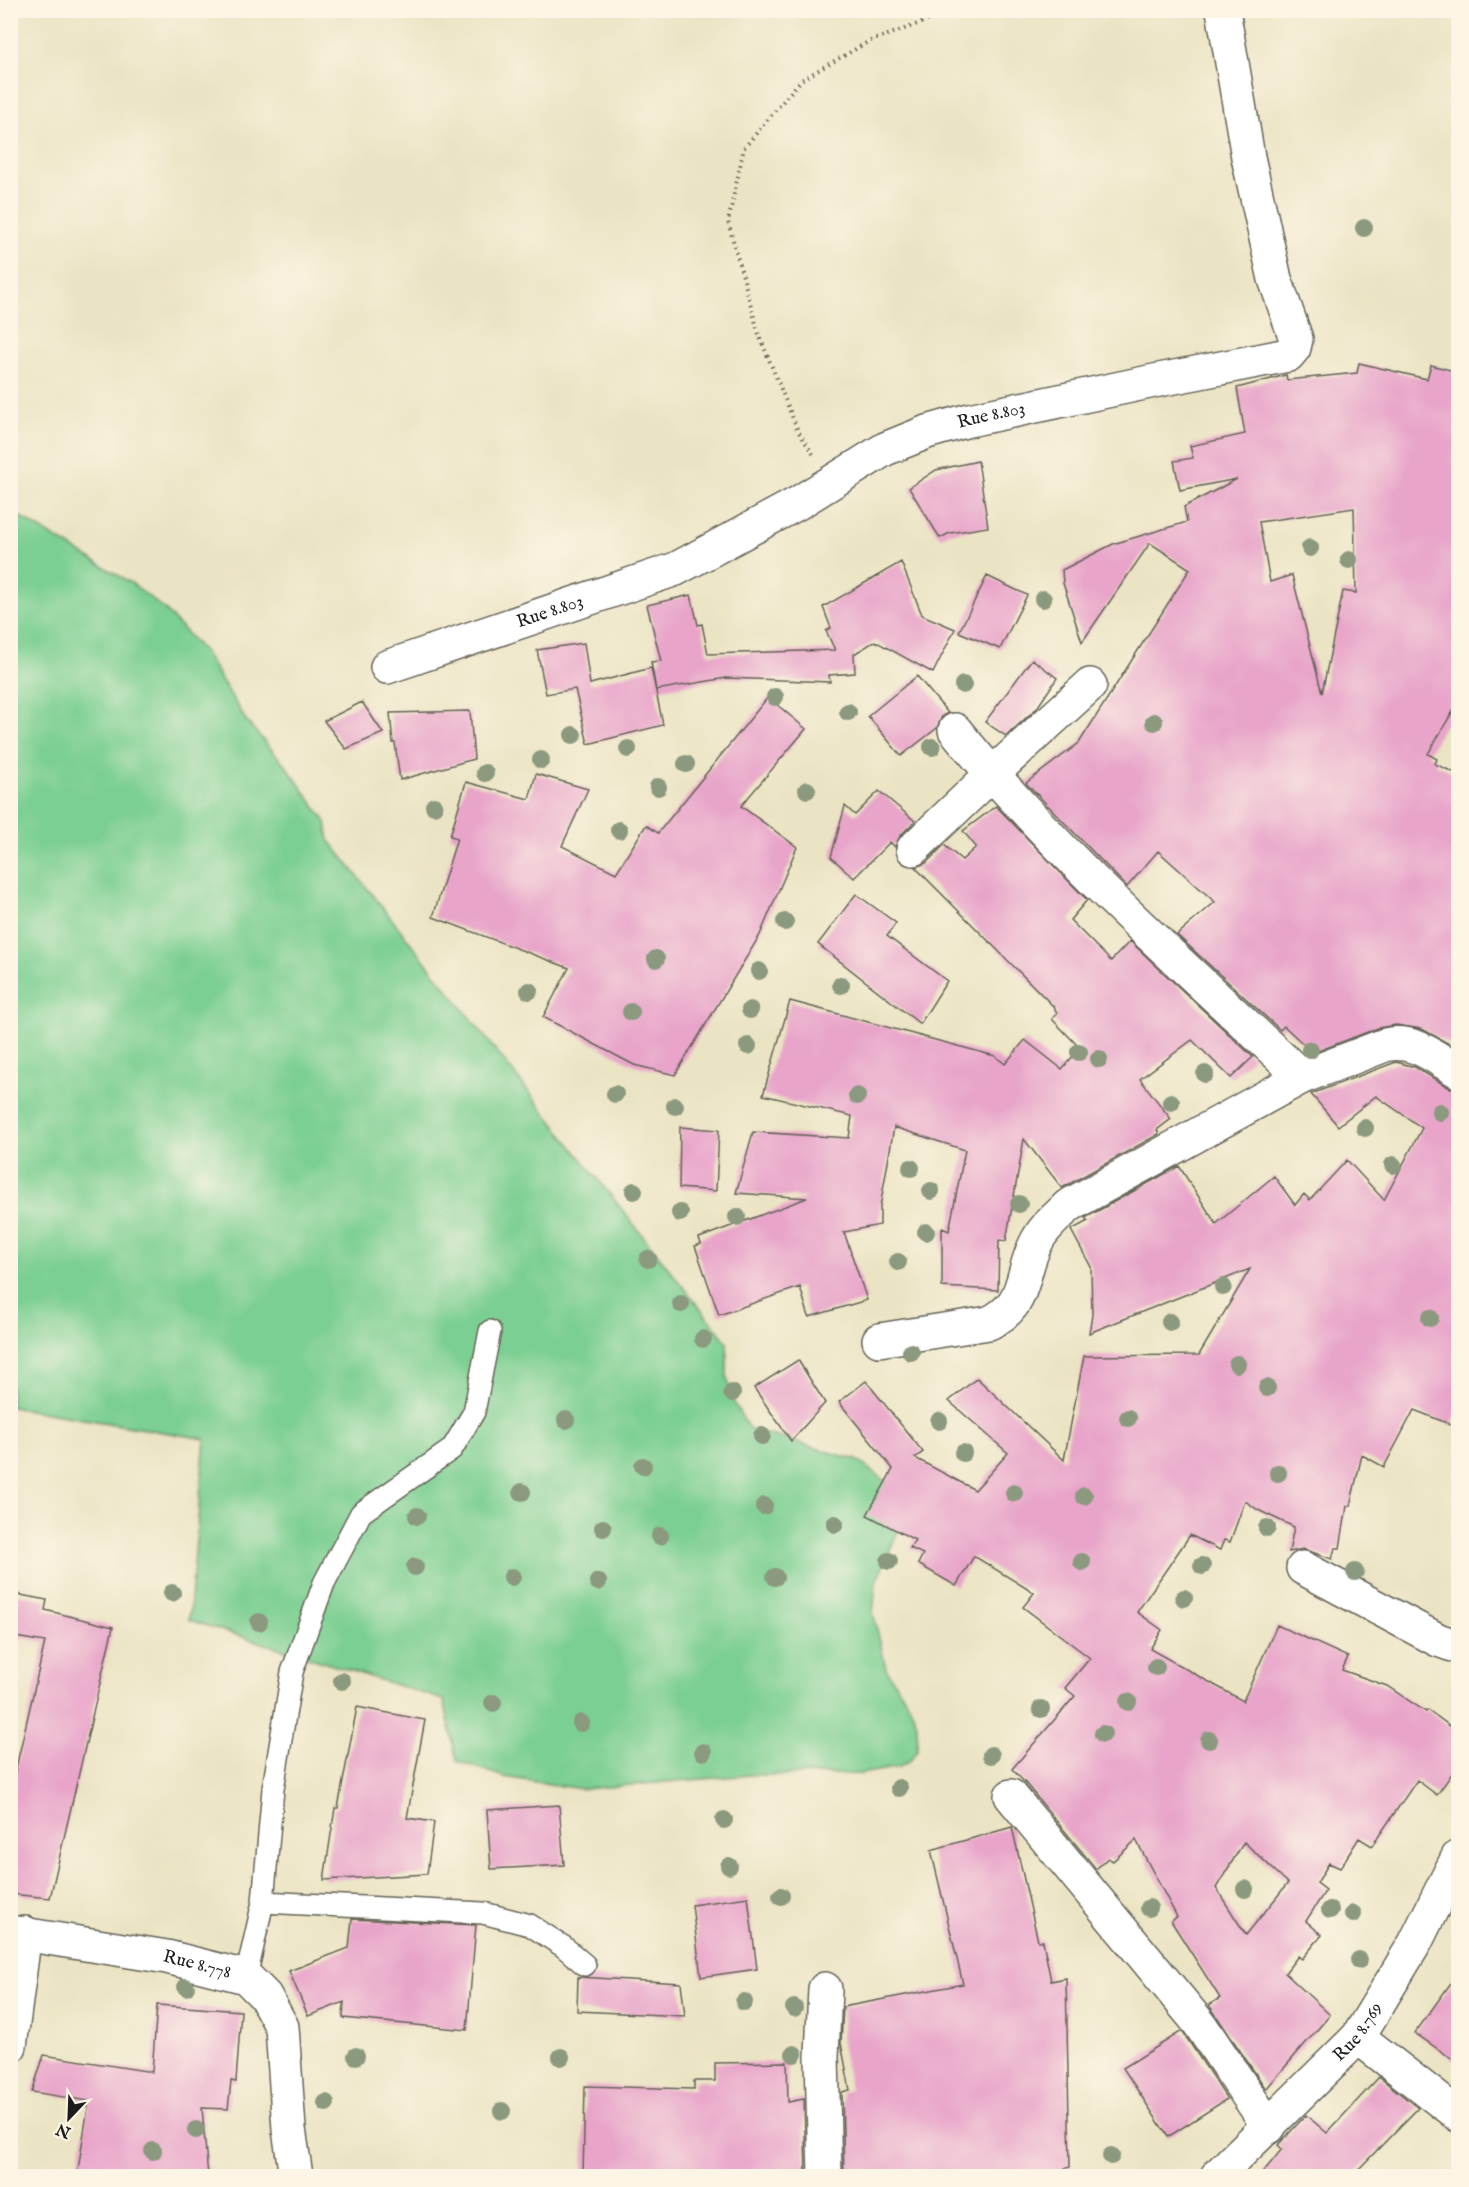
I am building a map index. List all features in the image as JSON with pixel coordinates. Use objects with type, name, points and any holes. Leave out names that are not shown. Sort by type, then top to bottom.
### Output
[{"type":"street","name":"Rue 8.803","points":[[387,667],[676,569],[798,503],[885,449],[927,432],[969,420],[1288,355],[1294,348],[1296,339],[1275,279],[1260,213],[1223,10]]},
{"type":"street","points":[[913,849],[1090,685]]},
{"type":"street","points":[[955,730],[992,774],[1109,894],[1302,1077]]},
{"type":"street","points":[[879,1340],[989,1323],[1004,1316],[1016,1302],[1036,1241],[1068,1206],[1302,1077],[1385,1044],[1398,1042],[1410,1044],[1458,1071]]},
{"type":"street","points":[[1303,1568],[1438,1640],[1458,1647]]},
{"type":"street","points":[[1011,1796],[1199,2023],[1269,2127]]},
{"type":"street","name":"Rue 8.769","points":[[1217,2176],[1358,2037],[1415,1943],[1458,1857]]},
{"type":"street","points":[[10,2046],[18,1932]]},
{"type":"street","name":"Rue 8.778","points":[[18,1932],[167,1957],[246,1977],[265,1996],[282,2027],[289,2128],[296,2176]]},
{"type":"street","points":[[825,1989],[822,2056],[825,2176]]},
{"type":"street","points":[[1358,2037],[1458,2115]]},
{"type":"lane","points":[[246,1977],[263,1902],[273,1788],[292,1672],[324,1583],[361,1513],[452,1449],[474,1412],[490,1331]]},
{"type":"lane","points":[[263,1902],[483,1912],[530,1925],[564,1947],[585,1965]]},
{"type":"path","points":[[831,482],[798,431],[759,335],[728,222],[744,148],[801,80],[868,42],[957,10]]},
{"type":"green space","points":[[10,511],[133,584],[164,609],[205,653],[247,722],[287,767],[326,822],[329,840],[727,1342],[727,1377],[733,1401],[749,1429],[857,1460],[886,1482],[899,1504],[898,1531],[876,1582],[873,1612],[886,1669],[910,1706],[917,1724],[917,1750],[910,1761],[899,1767],[860,1774],[751,1775],[582,1789],[504,1777],[457,1761],[444,1700],[189,1620],[205,1439],[11,1407]]},
{"type":"building","points":[[1359,363],[1427,379],[1431,365],[1458,372],[1458,702],[1428,754],[1437,759],[1435,764],[1458,774],[1458,1049],[1422,1029],[1396,1025],[1378,1028],[1313,1053],[1284,1026],[1280,1030],[1177,935],[1215,902],[1158,851],[1127,887],[1026,783],[1079,743],[1190,569],[1150,543],[1082,642],[1063,583],[1062,570],[1113,544],[1187,522],[1184,507],[1237,479],[1180,490],[1174,461],[1193,458],[1190,446],[1245,434],[1237,388],[1286,375],[1287,380],[1357,373]],"holes":[[[1354,508],[1356,593],[1343,591],[1322,693],[1292,575],[1270,582],[1259,522]]]},
{"type":"building","points":[[978,461],[988,527],[950,533],[940,538],[909,488],[936,470]]},
{"type":"building","points":[[901,562],[922,615],[955,629],[933,673],[875,641],[854,654],[855,673],[829,675],[830,682],[726,678],[656,690],[651,662],[661,661],[647,605],[691,595],[698,625],[702,624],[708,654],[835,650],[826,631],[831,628],[823,607]]},
{"type":"building","points":[[987,576],[1027,595],[1000,649],[959,632]]},
{"type":"building","points":[[584,643],[590,684],[651,668],[663,725],[588,744],[575,689],[546,694],[537,650]]},
{"type":"building","points":[[1032,659],[1057,678],[1037,708],[1006,736],[985,722]]},
{"type":"building","points":[[917,676],[948,713],[942,716],[937,728],[901,756],[868,716]]},
{"type":"building","points":[[768,697],[806,729],[741,806],[797,847],[760,935],[675,1075],[634,1065],[543,1017],[569,968],[433,917],[457,838],[450,836],[466,782],[529,799],[536,774],[588,789],[562,846],[616,873],[646,825],[658,833]]},
{"type":"building","points":[[362,702],[383,733],[346,749],[324,721]]},
{"type":"building","points":[[470,711],[474,759],[400,780],[390,713]]},
{"type":"building","points":[[879,791],[915,821],[900,836],[895,847],[890,842],[854,878],[831,857],[845,806],[855,815]]},
{"type":"building","points":[[996,806],[1087,900],[1070,920],[1111,961],[1130,941],[1253,1057],[1231,1078],[1192,1040],[1140,1079],[1171,1119],[1157,1130],[1159,1134],[1062,1188],[1024,1139],[1006,1241],[999,1240],[998,1290],[942,1287],[942,1228],[949,1231],[965,1150],[894,1127],[880,1207],[880,1225],[844,1232],[867,1300],[809,1317],[800,1287],[719,1315],[695,1246],[701,1244],[699,1238],[807,1198],[736,1193],[753,1132],[849,1138],[852,1116],[763,1095],[790,1001],[995,1056],[1005,1064],[1025,1040],[1062,1069],[1080,1048],[1052,1019],[1057,1013],[1054,1007],[915,867],[926,863],[944,845],[962,860],[976,847],[963,831]]},
{"type":"building","points":[[856,894],[896,923],[887,936],[947,981],[920,1024],[818,944]]},
{"type":"building","points":[[1396,1062],[1415,1067],[1448,1087],[1458,1090],[1458,1409],[1452,1425],[1414,1410],[1384,1467],[1362,1455],[1350,1506],[1347,1506],[1340,1548],[1335,1548],[1332,1559],[1303,1549],[1289,1552],[1294,1527],[1258,1510],[1245,1501],[1230,1542],[1224,1540],[1220,1550],[1190,1535],[1137,1612],[1162,1630],[1150,1649],[1243,1701],[1277,1625],[1348,1657],[1342,1670],[1387,1686],[1426,1712],[1428,1710],[1458,1732],[1458,1765],[1437,1795],[1417,1780],[1372,1846],[1359,1838],[1340,1868],[1329,1863],[1317,1883],[1326,1890],[1306,1921],[1322,1935],[1302,1959],[1298,1956],[1285,1973],[1330,2015],[1266,2089],[1209,2005],[1220,1998],[1171,1921],[1177,1917],[1136,1840],[1113,1861],[1108,1858],[1096,1869],[1012,1769],[1075,1696],[1065,1688],[1090,1658],[1023,1607],[1034,1593],[974,1556],[956,1586],[918,1564],[923,1554],[910,1548],[915,1540],[867,1515],[893,1469],[839,1402],[866,1381],[923,1452],[915,1458],[975,1490],[1008,1453],[949,1401],[977,1378],[1064,1460],[1084,1356],[1199,1355],[1250,1269],[1089,1333],[1092,1315],[1091,1267],[1071,1230],[1088,1221],[1085,1218],[1179,1166],[1216,1224],[1274,1176],[1295,1205],[1304,1194],[1310,1200],[1347,1160],[1384,1200],[1422,1128],[1376,1096],[1338,1126],[1311,1094]],"holes":[[[1244,1842],[1288,1883],[1246,1935],[1216,1888]]]},
{"type":"building","points":[[680,1127],[719,1130],[716,1191],[679,1188]]},
{"type":"building","points":[[798,1360],[825,1403],[791,1441],[754,1388]]},
{"type":"building","points":[[10,1593],[47,1600],[45,1610],[113,1627],[50,1898],[10,1894],[10,1794],[45,1642],[10,1636]]},
{"type":"building","points":[[357,1707],[425,1720],[407,1818],[434,1822],[427,1874],[324,1880],[335,1808],[338,1808]]},
{"type":"building","points":[[559,1805],[564,1865],[491,1869],[487,1810]]},
{"type":"building","points":[[1012,1827],[1038,1941],[1043,1941],[1051,1981],[1066,1978],[1070,2167],[1064,2169],[1063,2176],[844,2176],[842,2092],[850,2090],[841,2043],[843,2007],[963,1984],[931,1850]]},
{"type":"building","points":[[748,1897],[757,1969],[701,1977],[692,1905]]},
{"type":"building","points":[[352,1919],[476,1925],[467,2030],[343,2018],[344,2002],[308,2016],[289,1971],[349,1948]]},
{"type":"building","points":[[1458,1973],[1458,2063],[1415,2033]]},
{"type":"building","points":[[578,1977],[681,1983],[685,2016],[577,2011]]},
{"type":"building","points":[[157,2005],[241,2011],[236,2082],[231,2081],[228,2109],[202,2108],[208,2176],[77,2176],[89,2101],[32,2092],[44,2055],[152,2072]]},
{"type":"building","points":[[1182,2031],[1227,2099],[1168,2137],[1123,2068]]},
{"type":"building","points":[[787,2062],[788,2102],[804,2099],[806,2176],[583,2176],[585,2086],[694,2089],[694,2081],[715,2081],[715,2063]]},
{"type":"building","points":[[1379,2077],[1418,2108],[1352,2176],[1260,2176],[1282,2149],[1278,2145],[1306,2115],[1327,2133]]}]
